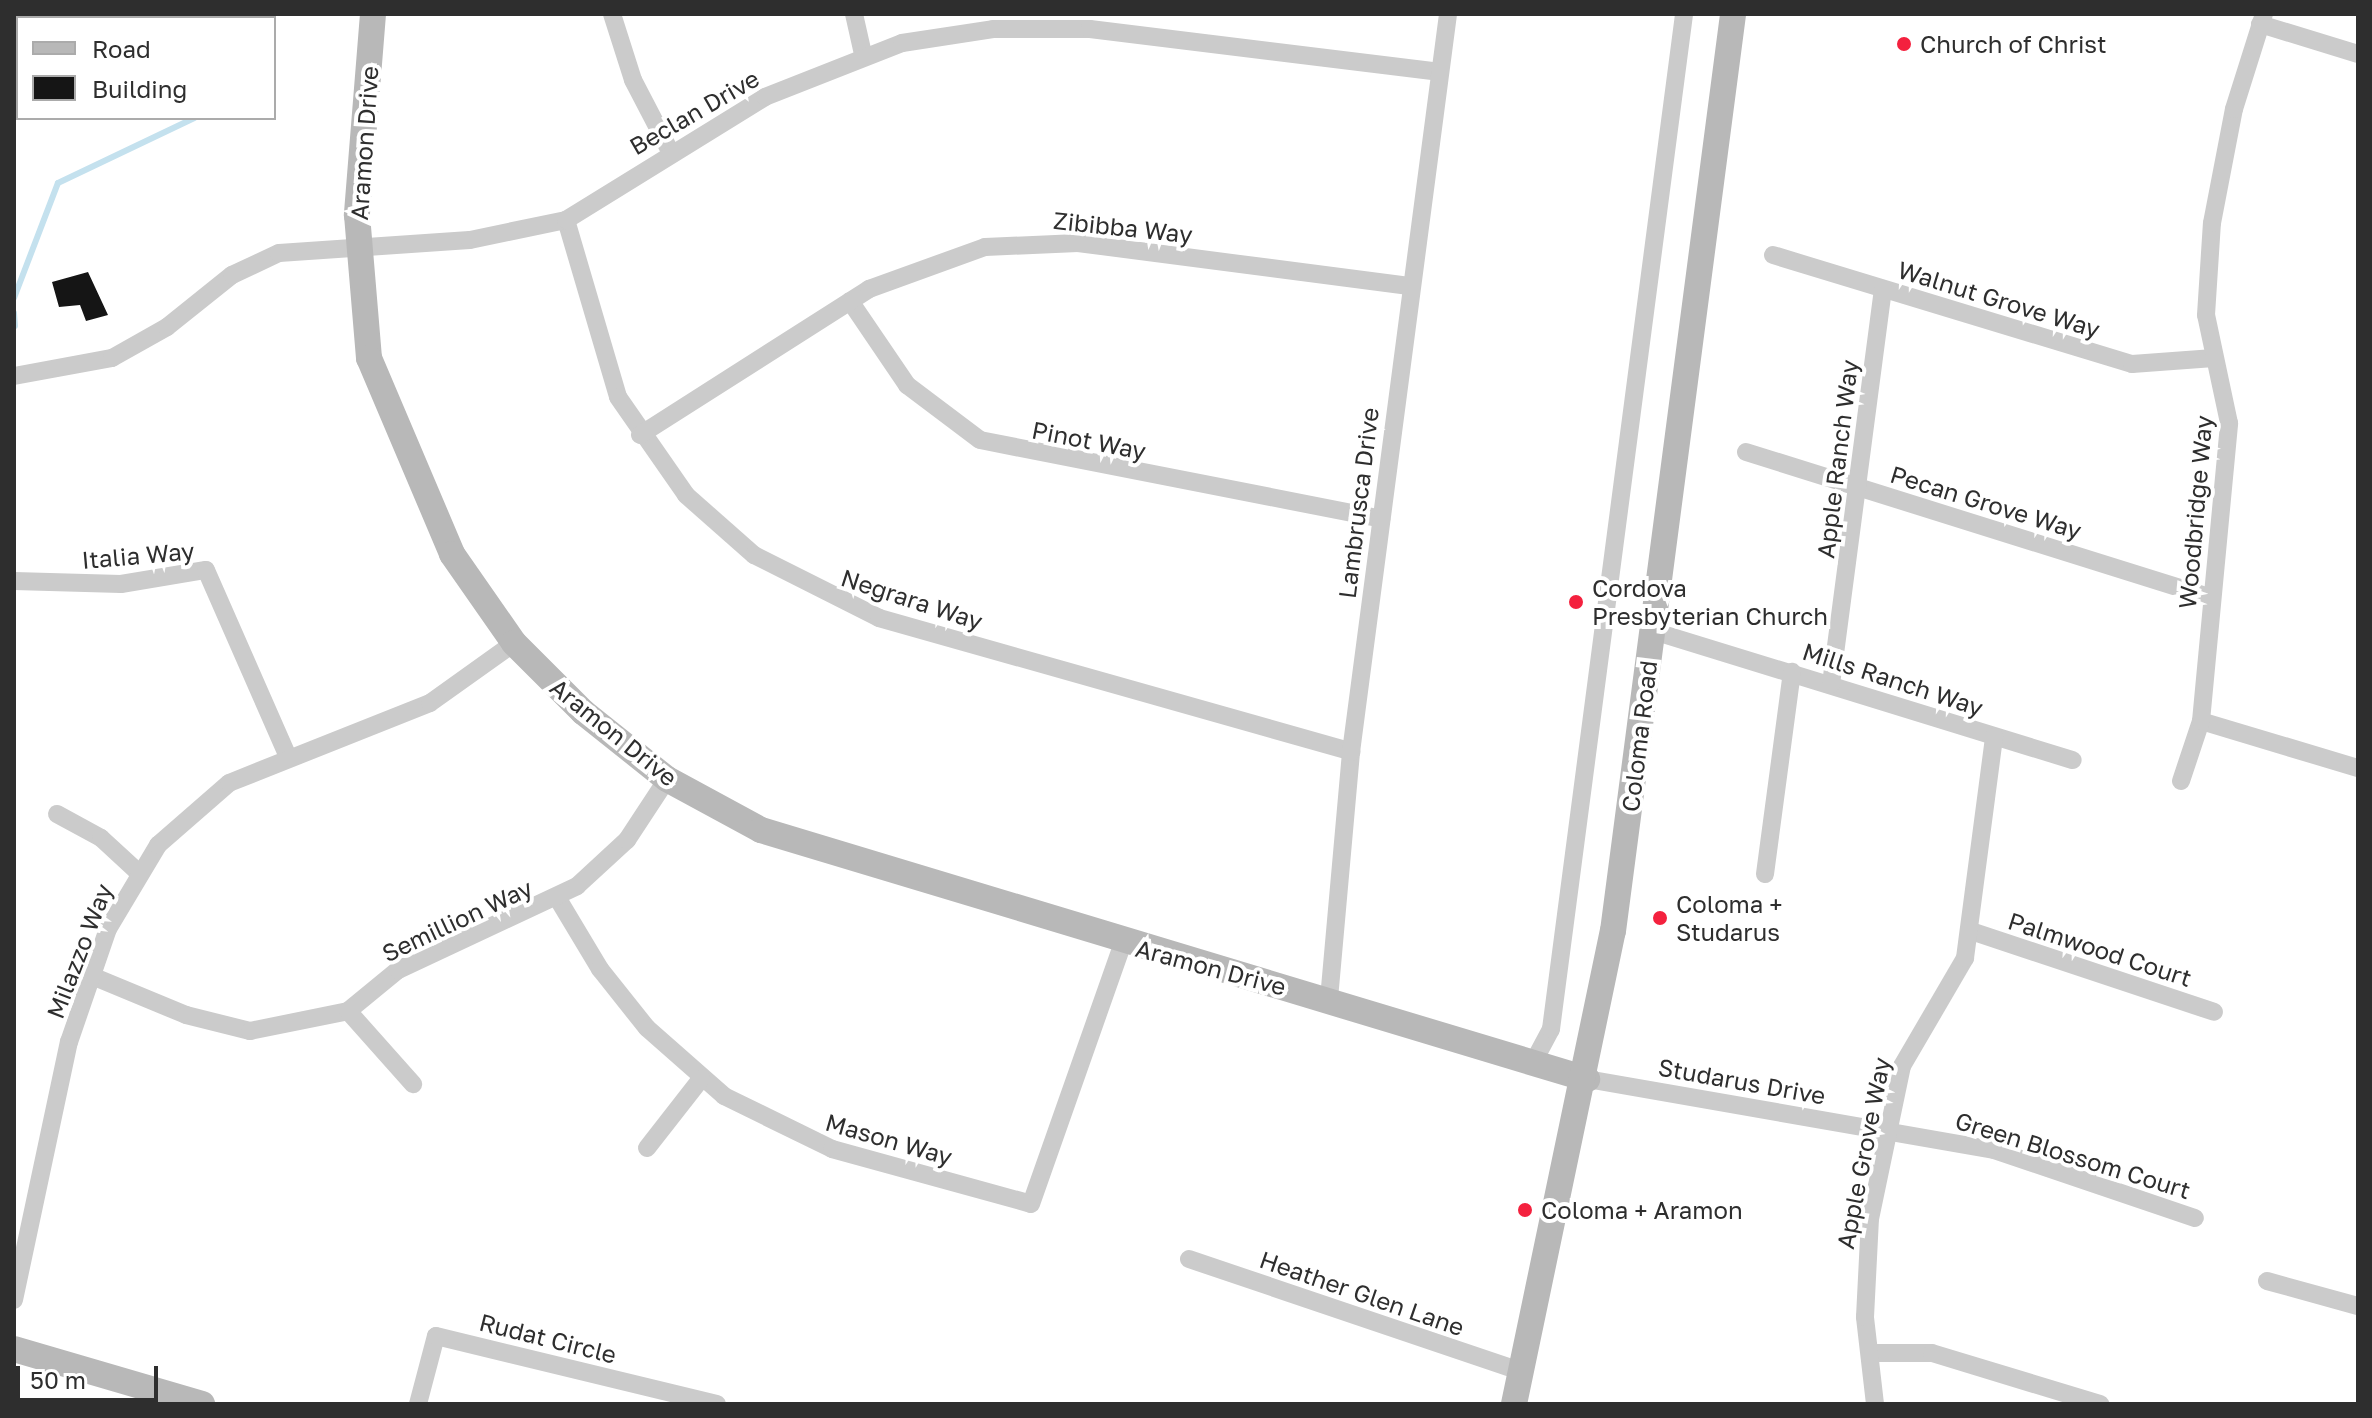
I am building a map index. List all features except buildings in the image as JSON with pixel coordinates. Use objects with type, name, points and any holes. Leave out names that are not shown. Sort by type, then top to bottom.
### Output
[{"type":"street","name":"Aramon Drive","points":[[373,14],[359,244],[369,358],[391,423],[452,554],[514,643],[583,712],[667,779],[814,849],[1123,943],[1329,999],[1587,1079]]},
{"type":"street","points":[[612,14],[633,80],[671,153]]},
{"type":"street","points":[[854,14],[863,54]]},
{"type":"street","name":"Lambrusca Drive","points":[[1329,999],[1351,752],[1448,14]]},
{"type":"street","name":"Coloma Road","points":[[1534,1061],[1551,1029],[1684,14]]},
{"type":"street","name":"Coloma Road","points":[[1514,1404],[1587,1079],[1653,631],[1733,14]]},
{"type":"street","points":[[2262,19],[2358,54]]},
{"type":"street","name":"Woodbridge Way","points":[[2181,781],[2201,721],[2229,410],[2206,315],[2212,223],[2262,19]]},
{"type":"street","name":"Beclan Drive","points":[[14,376],[112,358],[167,327],[232,275],[279,253],[359,244],[470,240],[566,220],[765,97],[863,54],[938,35],[1037,27],[1438,72]]},
{"type":"street","name":"Negrara Way","points":[[566,220],[601,356],[640,435],[717,526],[836,602],[1351,752]]},
{"type":"street","name":"Zibibba Way","points":[[640,435],[850,301],[943,258],[1031,242],[1411,286]]},
{"type":"street","name":"Walnut Grove Way","points":[[1773,255],[2132,364],[2214,358]]},
{"type":"street","name":"Apple Ranch Way","points":[[1831,684],[1883,289]]},
{"type":"street","name":"Pinot Way","points":[[850,301],[907,385],[980,440],[1381,519]]},
{"type":"street","name":"Pecan Grove Way","points":[[1746,452],[2212,598]]},
{"type":"street","name":"Italia Way","points":[[14,581],[121,584],[206,570],[289,759]]},
{"type":"street","name":"Mills Ranch Way","points":[[1653,631],[2073,760]]},
{"type":"street","name":"Milazzo Way","points":[[14,1300],[69,1042],[92,976],[138,872],[204,801],[289,759],[430,703],[514,643]]},
{"type":"street","points":[[1765,874],[1792,672]]},
{"type":"street","points":[[2201,721],[2358,768]]},
{"type":"street","name":"Apple Grove Way","points":[[1875,1404],[1874,1353],[1865,1266],[1889,1131],[1911,1042],[1959,972],[1971,931],[1994,737]]},
{"type":"street","name":"Semillion Way","points":[[92,976],[186,1015],[250,1031],[348,1011],[398,970],[558,899],[627,840],[667,779]]},
{"type":"street","points":[[57,814],[101,838],[138,872]]},
{"type":"street","name":"Mason Way","points":[[558,899],[600,969],[701,1079],[802,1138],[1031,1204],[1123,943]]},
{"type":"street","name":"Palmwood Court","points":[[1971,931],[2214,1012]]},
{"type":"street","points":[[348,1011],[413,1084]]},
{"type":"street","points":[[647,1148],[701,1079]]},
{"type":"street","name":"Studarus Drive","points":[[1587,1079],[1889,1131]]},
{"type":"street","name":"Green Blossom Court","points":[[1889,1131],[1994,1150],[2195,1218]]},
{"type":"street","name":"Heather Glen Lane","points":[[1189,1259],[1520,1371]]},
{"type":"street","points":[[2267,1281],[2358,1306]]},
{"type":"street","name":"Rudat Circle","points":[[418,1404],[436,1336],[717,1404]]},
{"type":"street","points":[[14,1349],[202,1404]]},
{"type":"street","points":[[1874,1353],[1932,1353],[2100,1404]]},
{"type":"green space","points":[[78,14],[199,14],[139,16]]},
{"type":"waterway","points":[[14,298],[58,183],[190,120]]},
{"type":"waterway","points":[[14,313],[15,326]]},
{"type":"place","name":"Church of Christ","points":[[1904,44]]},
{"type":"place","name":"Cordova Presbyterian Church","points":[[1576,602]]},
{"type":"place","name":"Coloma + Studarus","points":[[1660,918]]},
{"type":"place","name":"Coloma + Aramon","points":[[1525,1210]]}]
